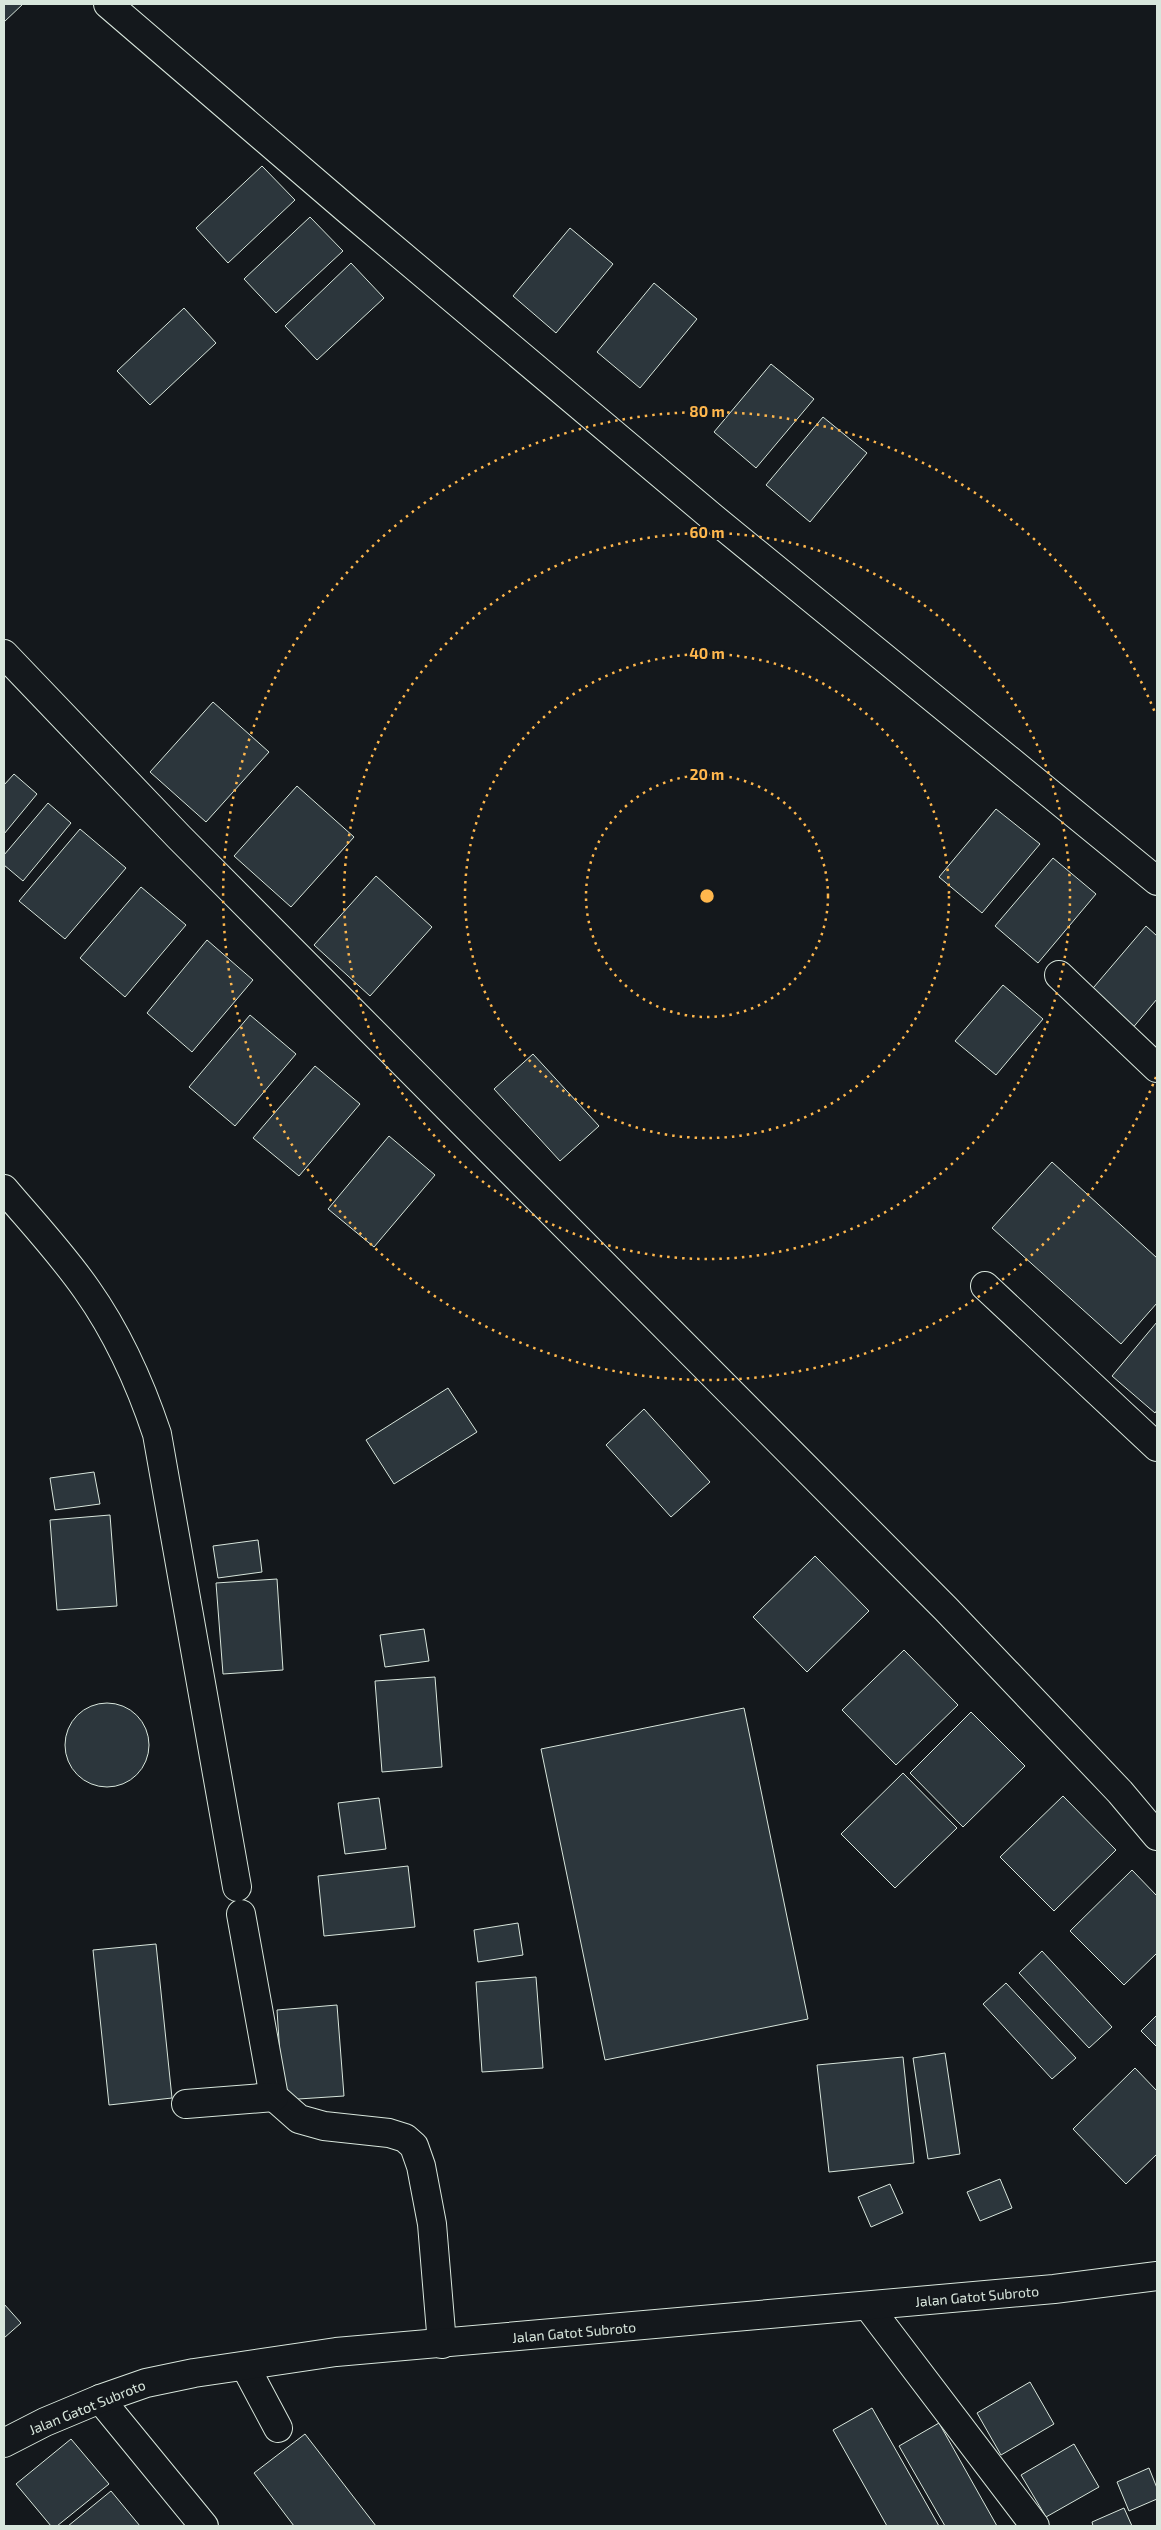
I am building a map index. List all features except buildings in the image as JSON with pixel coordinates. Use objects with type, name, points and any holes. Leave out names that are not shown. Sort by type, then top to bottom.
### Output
[{"type":"street","points":[[108,4],[341,205],[704,511],[1157,881]]},
{"type":"street","points":[[4,654],[179,837],[946,1609],[1114,1785],[1157,1836]]},
{"type":"street","points":[[1059,975],[1157,1068]]},
{"type":"street","points":[[4,1189],[54,1246],[88,1290],[132,1369],[154,1426],[173,1517],[237,1887]]},
{"type":"street","points":[[985,1286],[1157,1446]]},
{"type":"street","points":[[241,1914],[274,2097],[299,2119],[324,2126],[389,2133],[404,2138],[414,2146],[421,2166],[432,2224],[442,2344]]},
{"type":"street","points":[[186,2104],[274,2097]]},
{"type":"street","name":"Jalan Gatot Subroto","points":[[4,2443],[45,2422],[100,2399],[146,2383],[194,2373],[336,2352],[1054,2289],[1157,2276]]},
{"type":"street","points":[[868,2306],[1035,2526]]},
{"type":"street","points":[[245,2366],[278,2428]]},
{"type":"street","points":[[100,2399],[204,2526]]}]
